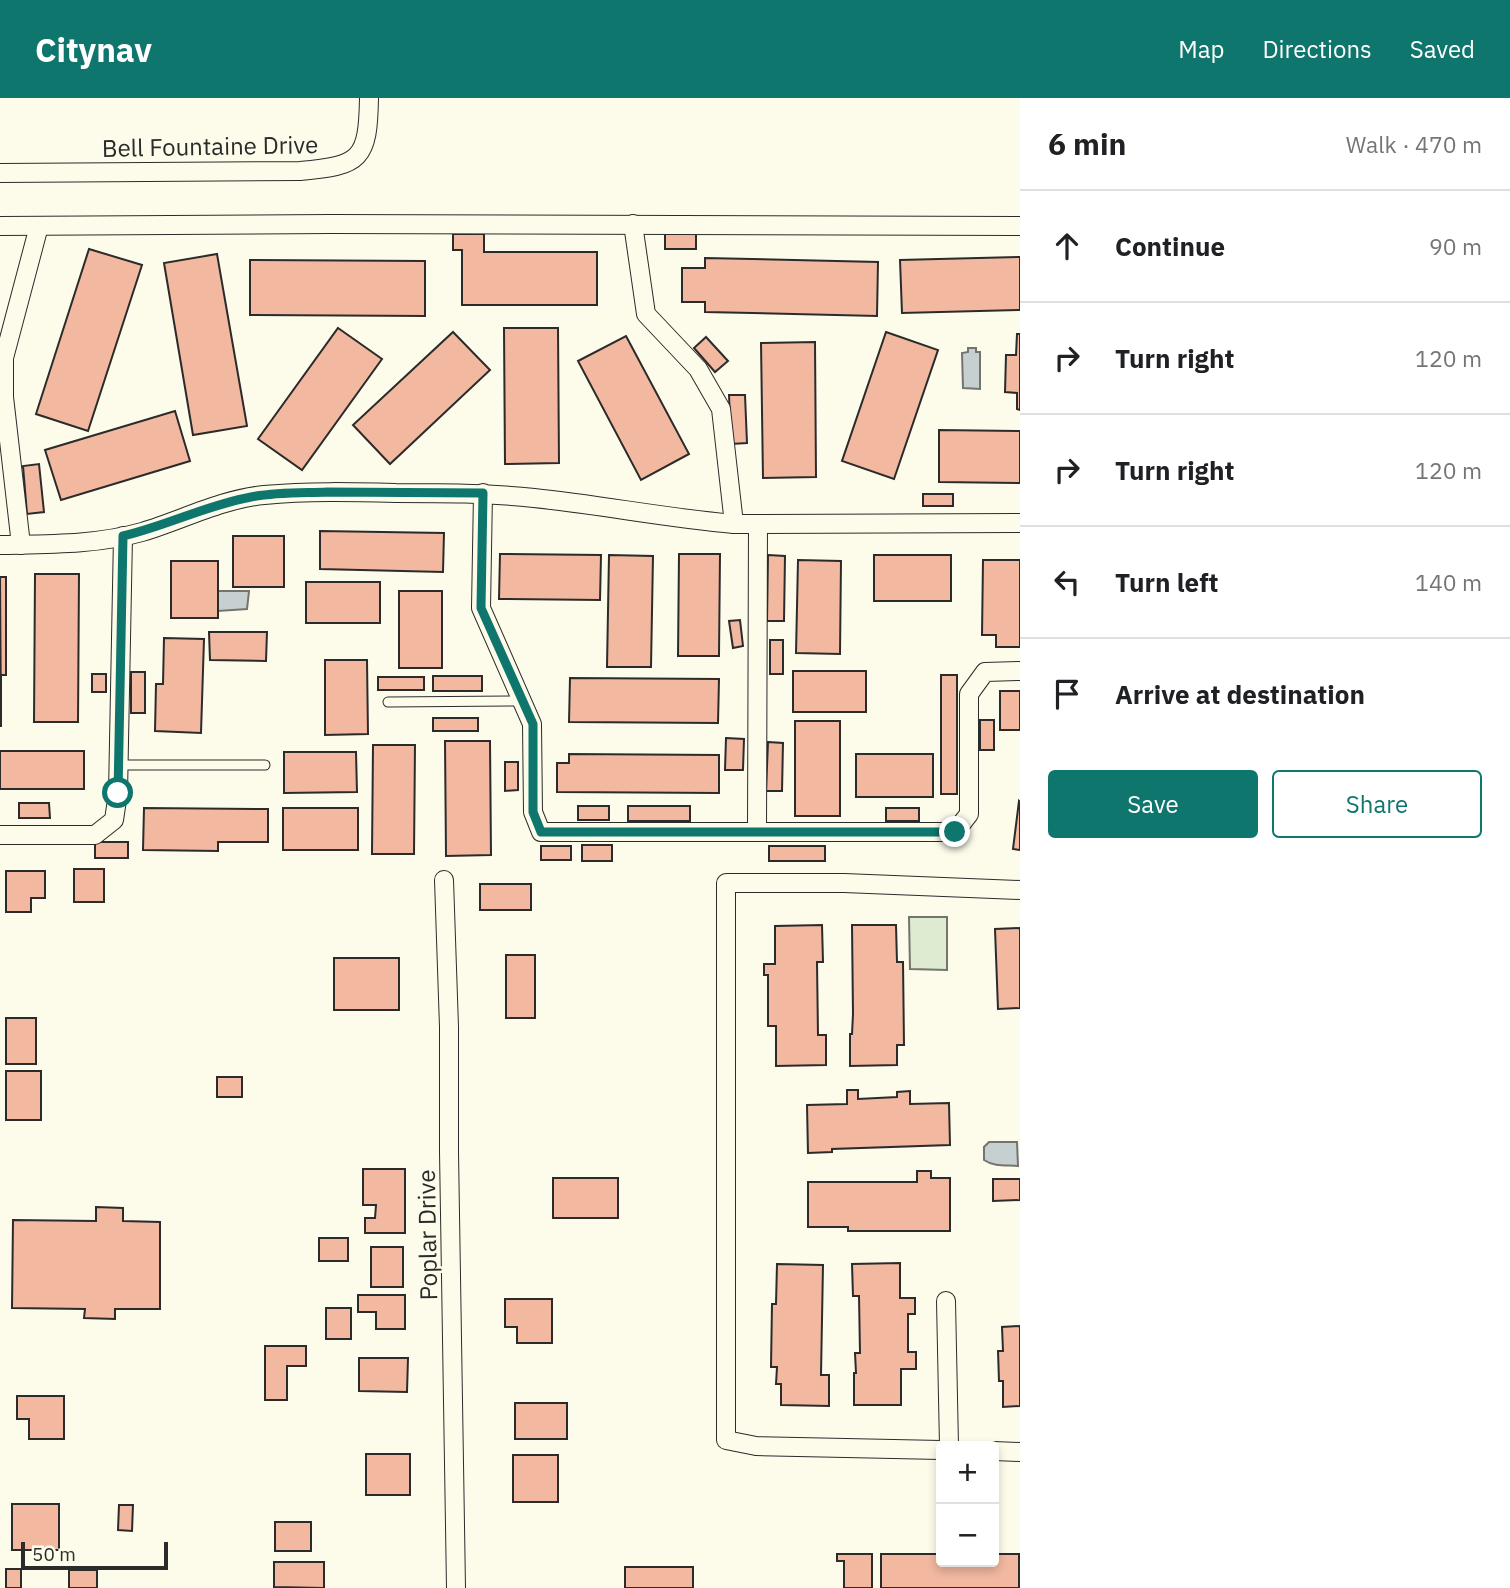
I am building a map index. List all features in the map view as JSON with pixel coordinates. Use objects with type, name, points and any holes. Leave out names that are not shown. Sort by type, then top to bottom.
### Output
[{"type":"street","name":"Bell Fountaine Drive","points":[[0,173],[300,171],[333,167],[345,164],[359,153],[369,127],[369,98]]},
{"type":"street","points":[[633,224],[646,314],[698,369],[720,409],[734,524]]},
{"type":"street","points":[[0,226],[1020,226]]},
{"type":"street","points":[[22,545],[4,397],[4,358],[39,226]]},
{"type":"street","points":[[0,545],[76,543],[123,536],[262,495],[345,492],[483,493],[734,524],[1020,523]]},
{"type":"street","points":[[483,493],[481,608],[533,724],[533,812],[541,832],[955,832],[968,814],[968,694],[985,672],[1020,671]]},
{"type":"street","points":[[757,832],[758,524]]},
{"type":"street","points":[[0,835],[95,835],[114,820],[118,793],[123,536]]},
{"type":"street","name":"Poplar Drive","points":[[444,880],[449,1027],[456,1588]]},
{"type":"street","points":[[936,1450],[756,1446],[726,1440],[726,883],[844,883],[1020,890]]},
{"type":"street","points":[[946,1301],[948,1441]]},
{"type":"street","points":[[999,1451],[1020,1452]]},
{"type":"lane","points":[[388,702],[523,701]]},
{"type":"lane","points":[[118,765],[265,765]]},
{"type":"green space","points":[[909,917],[947,917],[947,970],[910,969]]},
{"type":"shaded area","points":[[968,348],[976,348],[976,352],[980,352],[980,389],[963,388],[962,353],[968,352]]},
{"type":"shaded area","points":[[218,591],[249,591],[247,609],[218,611]]},
{"type":"shaded area","points":[[989,1142],[1017,1142],[1018,1166],[996,1165],[984,1160],[984,1147]]},
{"type":"building","points":[[665,233],[696,233],[696,249],[665,249]]},
{"type":"building","points":[[453,234],[484,234],[484,252],[597,252],[597,305],[462,305],[462,250],[453,250]]},
{"type":"building","points":[[89,249],[142,265],[88,431],[36,414]]},
{"type":"building","points":[[217,254],[247,426],[193,435],[164,263]]},
{"type":"building","points":[[1020,257],[1020,310],[902,313],[900,260]]},
{"type":"building","points":[[705,258],[878,262],[877,316],[705,312],[705,302],[682,302],[682,268],[705,268]]},
{"type":"building","points":[[250,260],[425,261],[425,316],[250,315]]},
{"type":"building","points":[[338,328],[382,359],[302,470],[258,439]]},
{"type":"building","points":[[504,328],[558,328],[559,463],[505,464]]},
{"type":"building","points":[[453,332],[490,370],[390,464],[353,425]]},
{"type":"building","points":[[886,332],[938,350],[894,479],[842,461]]},
{"type":"building","points":[[1017,334],[1020,334],[1020,410],[1017,409],[1017,393],[1005,392],[1006,355],[1016,355]]},
{"type":"building","points":[[626,336],[689,454],[641,480],[578,361]]},
{"type":"building","points":[[706,337],[728,361],[715,372],[694,348]]},
{"type":"building","points":[[815,342],[816,477],[763,478],[761,343]]},
{"type":"building","points":[[729,395],[745,395],[747,443],[731,444]]},
{"type":"building","points":[[175,411],[190,461],[61,500],[45,450]]},
{"type":"building","points":[[939,430],[1020,431],[1020,483],[939,482]]},
{"type":"building","points":[[39,464],[44,512],[27,514],[23,466]]},
{"type":"building","points":[[923,494],[953,494],[953,506],[923,506]]},
{"type":"building","points":[[320,531],[444,533],[443,572],[320,569]]},
{"type":"building","points":[[233,536],[284,536],[284,587],[233,587]]},
{"type":"building","points":[[500,554],[601,555],[600,600],[499,599]]},
{"type":"building","points":[[679,554],[720,554],[719,656],[678,656]]},
{"type":"building","points":[[609,555],[653,556],[651,667],[607,667]]},
{"type":"building","points":[[768,555],[785,556],[784,621],[767,621]]},
{"type":"building","points":[[874,555],[951,555],[951,601],[874,601]]},
{"type":"building","points":[[798,560],[841,561],[840,654],[796,653]]},
{"type":"building","points":[[983,560],[1020,560],[1020,647],[996,647],[996,635],[982,635]]},
{"type":"building","points":[[171,561],[218,561],[218,618],[171,618]]},
{"type":"building","points":[[35,574],[79,574],[78,722],[34,722]]},
{"type":"building","points":[[0,577],[6,577],[6,675],[1,675],[1,727]]},
{"type":"building","points":[[306,582],[380,582],[380,623],[306,623]]},
{"type":"building","points":[[399,591],[442,591],[442,668],[399,668]]},
{"type":"building","points":[[740,620],[743,646],[733,648],[729,621]]},
{"type":"building","points":[[209,632],[267,632],[266,661],[210,660]]},
{"type":"building","points":[[164,638],[204,639],[201,733],[155,731],[156,684],[163,684]]},
{"type":"building","points":[[770,640],[783,640],[783,674],[770,674]]},
{"type":"building","points":[[325,660],[367,660],[368,734],[325,735]]},
{"type":"building","points":[[793,671],[866,671],[866,712],[793,712]]},
{"type":"building","points":[[131,672],[145,672],[145,713],[131,713]]},
{"type":"building","points":[[92,674],[106,674],[106,692],[92,692]]},
{"type":"building","points":[[941,675],[957,675],[957,794],[941,794]]},
{"type":"building","points":[[433,676],[482,676],[482,691],[433,691]]},
{"type":"building","points":[[378,677],[424,677],[424,690],[378,690]]},
{"type":"building","points":[[570,678],[719,679],[718,723],[569,722]]},
{"type":"building","points":[[1000,691],[1020,691],[1020,730],[1000,730]]},
{"type":"building","points":[[433,718],[478,718],[478,731],[433,731]]},
{"type":"building","points":[[980,720],[994,720],[994,750],[980,750]]},
{"type":"building","points":[[795,721],[840,721],[840,816],[795,816]]},
{"type":"building","points":[[726,738],[744,739],[743,770],[725,770]]},
{"type":"building","points":[[445,741],[490,741],[491,855],[446,856]]},
{"type":"building","points":[[768,742],[783,743],[782,791],[766,791]]},
{"type":"building","points":[[373,745],[415,745],[414,854],[372,854]]},
{"type":"building","points":[[0,751],[84,751],[84,789],[0,789]]},
{"type":"building","points":[[284,752],[356,752],[357,792],[284,793]]},
{"type":"building","points":[[569,754],[719,755],[719,793],[557,792],[557,763],[569,763]]},
{"type":"building","points":[[856,754],[933,754],[933,797],[856,797]]},
{"type":"building","points":[[505,762],[518,762],[518,790],[505,791]]},
{"type":"building","points":[[1020,802],[1020,850],[1013,849]]},
{"type":"building","points":[[19,803],[49,803],[50,818],[19,818]]},
{"type":"building","points":[[578,806],[609,806],[609,820],[578,820]]},
{"type":"building","points":[[628,806],[690,806],[690,821],[628,821]]},
{"type":"building","points":[[144,808],[268,809],[268,842],[218,842],[218,851],[143,850]]},
{"type":"building","points":[[283,808],[358,808],[358,850],[283,850]]},
{"type":"building","points":[[886,808],[919,808],[919,821],[886,821]]},
{"type":"building","points":[[95,842],[128,842],[128,858],[95,858]]},
{"type":"building","points":[[582,845],[612,845],[612,861],[582,861]]},
{"type":"building","points":[[541,846],[571,846],[571,860],[541,860]]},
{"type":"building","points":[[769,846],[825,846],[825,861],[769,861]]},
{"type":"building","points":[[74,869],[104,869],[104,902],[74,902]]},
{"type":"building","points":[[6,871],[45,871],[45,898],[31,898],[31,912],[6,912]]},
{"type":"building","points":[[480,884],[531,884],[531,910],[480,910]]},
{"type":"building","points":[[822,925],[823,962],[817,962],[818,1035],[826,1035],[826,1065],[776,1066],[776,1026],[768,1026],[768,975],[764,975],[764,964],[775,964],[775,926]]},
{"type":"building","points":[[852,925],[896,925],[897,962],[903,962],[904,1045],[897,1045],[897,1065],[850,1066],[853,1014]]},
{"type":"building","points":[[1020,928],[1020,1008],[998,1009],[995,929]]},
{"type":"building","points":[[506,955],[535,955],[535,1018],[506,1018]]},
{"type":"building","points":[[334,958],[399,958],[399,1010],[334,1010]]},
{"type":"building","points":[[6,1018],[36,1018],[36,1064],[6,1064]]},
{"type":"building","points":[[6,1071],[41,1071],[41,1120],[6,1120]]},
{"type":"building","points":[[217,1077],[242,1077],[242,1097],[217,1097]]},
{"type":"building","points":[[847,1090],[858,1090],[858,1099],[897,1097],[897,1092],[910,1091],[910,1104],[949,1103],[950,1145],[832,1149],[832,1152],[808,1153],[807,1105],[847,1104]]},
{"type":"building","points":[[363,1169],[405,1169],[405,1233],[365,1233],[365,1218],[375,1218],[376,1205],[363,1205]]},
{"type":"building","points":[[917,1171],[931,1171],[931,1178],[950,1178],[950,1231],[848,1231],[848,1227],[808,1227],[808,1182],[917,1182]]},
{"type":"building","points":[[553,1178],[618,1178],[618,1218],[553,1218]]},
{"type":"building","points":[[993,1179],[1020,1179],[1020,1200],[993,1201]]},
{"type":"building","points":[[96,1207],[123,1208],[123,1221],[160,1222],[160,1309],[115,1309],[115,1319],[84,1318],[85,1309],[12,1308],[13,1220],[96,1221]]},
{"type":"building","points":[[319,1238],[348,1238],[348,1261],[319,1261]]},
{"type":"building","points":[[371,1247],[403,1247],[403,1287],[371,1287]]},
{"type":"building","points":[[900,1263],[900,1298],[915,1298],[915,1314],[908,1314],[908,1352],[916,1352],[916,1369],[901,1369],[901,1405],[854,1405],[855,1353],[860,1353],[859,1296],[853,1296],[852,1264]]},
{"type":"building","points":[[777,1264],[823,1265],[821,1375],[829,1375],[829,1406],[781,1405],[781,1384],[776,1384],[777,1367],[771,1367],[772,1304],[776,1304]]},
{"type":"building","points":[[358,1295],[405,1295],[405,1329],[376,1329],[376,1312],[358,1312]]},
{"type":"building","points":[[505,1299],[552,1299],[552,1343],[517,1343],[517,1327],[505,1327]]},
{"type":"building","points":[[326,1308],[351,1308],[351,1339],[326,1339]]},
{"type":"building","points":[[1020,1326],[1020,1406],[1003,1407],[1003,1381],[999,1381],[998,1351],[1003,1351],[1002,1327]]},
{"type":"building","points":[[265,1346],[306,1346],[306,1366],[287,1366],[287,1400],[265,1400]]},
{"type":"building","points":[[359,1358],[408,1358],[407,1392],[359,1391]]},
{"type":"building","points":[[17,1396],[64,1396],[64,1439],[29,1439],[29,1419],[17,1419]]},
{"type":"building","points":[[515,1403],[567,1403],[567,1439],[515,1439]]},
{"type":"building","points":[[366,1454],[410,1454],[410,1495],[366,1495]]},
{"type":"building","points":[[513,1455],[558,1455],[558,1502],[513,1502]]},
{"type":"building","points":[[12,1504],[59,1504],[59,1550],[12,1550]]},
{"type":"building","points":[[119,1505],[133,1505],[132,1531],[118,1530]]},
{"type":"building","points":[[275,1522],[311,1522],[311,1551],[275,1551]]},
{"type":"building","points":[[837,1554],[872,1554],[872,1588],[844,1588],[844,1561],[837,1561]]},
{"type":"building","points":[[881,1554],[936,1554],[936,1567],[999,1567],[999,1554],[1019,1554],[1019,1588],[881,1588]]},
{"type":"building","points":[[274,1562],[324,1562],[324,1588],[274,1587]]},
{"type":"building","points":[[625,1567],[693,1567],[693,1588],[625,1588]]},
{"type":"building","points":[[6,1569],[21,1569],[21,1588],[6,1588]]},
{"type":"building","points":[[69,1570],[97,1570],[97,1588],[69,1588]]},
{"type":"route","points":[[118,793],[123,536],[247,497],[262,495],[345,492],[483,493],[481,608],[533,724],[533,812],[541,832],[955,832]]}]
